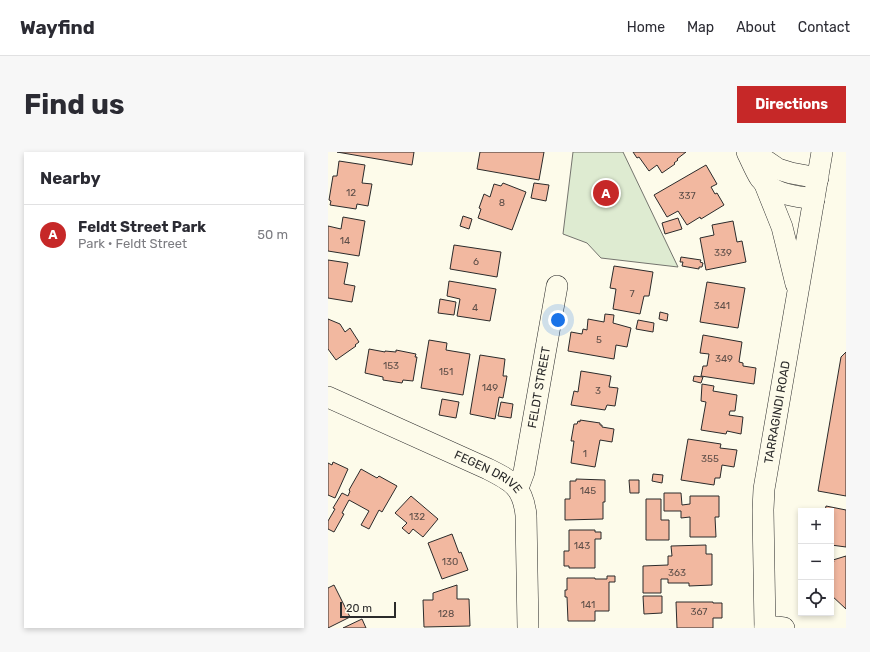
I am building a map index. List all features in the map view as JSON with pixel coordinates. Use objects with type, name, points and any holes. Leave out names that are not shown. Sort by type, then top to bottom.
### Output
[{"type":"street","points":[[747,152],[758,174],[772,189],[779,192],[814,199]]},
{"type":"street","points":[[753,152],[778,169],[818,178]]},
{"type":"street","name":"TARRAGINDI ROAD","points":[[771,628],[763,518],[764,490],[822,152]]},
{"type":"street","points":[[764,182],[782,227],[798,293]]},
{"type":"street","name":"FELDT STREET","points":[[518,488],[524,472],[557,286]]},
{"type":"street","name":"FEGEN DRIVE","points":[[328,397],[505,477],[518,488],[525,501],[528,628]]},
{"type":"green space","points":[[573,152],[623,152],[678,267],[601,258],[587,243],[563,234]]},
{"type":"building","points":[[337,152],[414,152],[412,165]]},
{"type":"building","points":[[480,152],[544,152],[539,180],[477,169]]},
{"type":"building","points":[[633,152],[686,152],[677,159],[678,160],[674,163],[675,164],[662,173],[657,165],[649,171],[639,157],[637,158]]},
{"type":"building","points":[[339,161],[365,165],[362,183],[372,184],[368,206],[357,204],[356,209],[330,205],[331,201],[329,200],[333,176],[337,176]]},
{"type":"building","points":[[706,165],[717,184],[711,187],[715,194],[717,193],[724,205],[701,219],[700,217],[687,225],[678,211],[667,217],[654,195]]},
{"type":"building","points":[[503,183],[526,192],[512,230],[478,218],[481,209],[479,208],[484,194],[490,197],[494,184],[501,186]]},
{"type":"building","points":[[534,183],[549,185],[546,201],[531,198]]},
{"type":"building","points":[[463,216],[472,219],[469,229],[460,226]]},
{"type":"building","points":[[343,217],[365,221],[359,256],[328,251],[328,226],[341,229]]},
{"type":"building","points":[[678,218],[682,229],[665,234],[662,223]]},
{"type":"building","points":[[733,221],[737,242],[742,241],[746,262],[706,270],[700,238],[714,235],[712,225]]},
{"type":"building","points":[[454,245],[501,252],[497,277],[450,269]]},
{"type":"building","points":[[681,257],[701,260],[700,262],[703,263],[702,267],[699,267],[699,269],[682,266],[683,262],[680,262]]},
{"type":"building","points":[[328,260],[348,263],[344,284],[355,286],[352,302],[328,298]]},
{"type":"building","points":[[614,266],[653,272],[649,296],[644,296],[640,314],[613,309],[616,289],[610,288]]},
{"type":"building","points":[[449,281],[496,289],[490,321],[457,316],[460,299],[447,296]]},
{"type":"building","points":[[707,282],[745,288],[738,328],[700,322]]},
{"type":"building","points":[[440,299],[456,302],[454,315],[438,313]]},
{"type":"building","points":[[660,312],[668,314],[667,321],[659,319]]},
{"type":"building","points":[[605,314],[614,315],[613,323],[631,328],[627,347],[616,345],[614,359],[568,351],[571,332],[582,334],[583,329],[587,330],[588,319],[604,322]]},
{"type":"building","points":[[328,319],[340,324],[345,332],[350,328],[359,342],[355,345],[356,346],[336,360],[328,349]]},
{"type":"building","points":[[638,320],[654,323],[653,332],[636,329]]},
{"type":"building","points":[[703,335],[742,342],[739,362],[743,363],[743,366],[756,368],[754,384],[701,376],[703,366],[707,366],[709,354],[700,353]]},
{"type":"building","points":[[429,340],[447,343],[446,350],[470,354],[463,395],[421,388]]},
{"type":"building","points":[[369,349],[385,352],[396,352],[396,350],[416,354],[415,357],[417,357],[413,381],[403,380],[402,383],[383,380],[383,377],[365,373]]},
{"type":"building","points":[[846,352],[846,496],[818,491],[841,357]]},
{"type":"building","points":[[480,355],[505,359],[503,376],[507,376],[503,398],[499,397],[495,419],[470,414]]},
{"type":"building","points":[[581,371],[611,376],[609,387],[618,388],[615,406],[607,405],[605,410],[571,405],[574,391],[578,392]]},
{"type":"building","points":[[694,376],[703,377],[701,383],[693,381]]},
{"type":"building","points":[[702,384],[714,386],[713,391],[737,395],[735,411],[730,411],[729,415],[743,417],[741,434],[727,431],[726,434],[701,430],[706,402],[701,401]]},
{"type":"building","points":[[442,399],[459,402],[456,418],[439,415]]},
{"type":"building","points":[[501,402],[513,404],[511,418],[498,416]]},
{"type":"building","points":[[580,420],[600,423],[602,427],[614,429],[612,442],[600,440],[595,467],[571,463],[574,441],[571,441],[574,424],[577,424],[578,421],[580,422]]},
{"type":"building","points":[[688,439],[721,444],[720,448],[737,450],[734,467],[722,465],[720,478],[715,478],[714,485],[681,480]]},
{"type":"building","points":[[333,462],[348,469],[335,498],[328,495],[328,463],[332,465]]},
{"type":"building","points":[[361,469],[377,478],[379,476],[397,486],[382,512],[379,510],[369,529],[361,525],[369,511],[349,500],[342,513],[344,514],[334,532],[328,529],[328,521],[335,509],[333,508],[342,493],[348,496],[349,490]]},
{"type":"building","points":[[653,474],[663,475],[662,483],[652,481]]},
{"type":"building","points":[[576,479],[605,480],[603,519],[565,520],[565,499],[570,499],[570,481],[576,481]]},
{"type":"building","points":[[629,480],[639,480],[639,493],[630,493]]},
{"type":"building","points":[[664,493],[681,493],[682,505],[690,504],[690,496],[719,496],[719,517],[715,517],[716,537],[690,537],[690,517],[681,518],[681,511],[664,511]]},
{"type":"building","points":[[411,496],[438,519],[423,537],[413,529],[409,534],[402,528],[407,523],[395,513]]},
{"type":"building","points":[[646,499],[661,499],[661,520],[669,520],[669,540],[646,540]]},
{"type":"building","points":[[826,506],[846,510],[846,547],[834,545],[834,508],[826,508]]},
{"type":"building","points":[[569,530],[595,530],[595,532],[601,532],[601,539],[595,539],[595,568],[569,568],[569,566],[564,566],[564,551],[569,551]]},
{"type":"building","points":[[452,534],[459,553],[461,552],[468,570],[442,579],[428,543]]},
{"type":"building","points":[[706,545],[706,554],[712,554],[712,585],[689,586],[689,583],[668,583],[668,579],[661,579],[661,593],[643,593],[643,566],[668,565],[668,556],[672,556],[671,546]]},
{"type":"building","points":[[846,556],[846,609],[834,598],[834,560]]},
{"type":"building","points":[[607,576],[615,576],[615,582],[609,582],[609,611],[595,611],[595,621],[568,621],[567,597],[565,597],[565,590],[567,590],[567,578],[607,579]]},
{"type":"building","points":[[334,585],[350,617],[328,628],[328,588]]},
{"type":"building","points":[[457,585],[457,599],[469,599],[470,626],[424,627],[423,600],[433,600],[433,593]]},
{"type":"building","points":[[643,596],[662,596],[662,613],[644,614]]},
{"type":"building","points":[[676,602],[722,603],[722,618],[713,618],[713,628],[677,628]]},
{"type":"building","points":[[362,619],[366,628],[343,628]]},
{"type":"place","name":"Feldt Street Park","points":[[606,193]]}]
